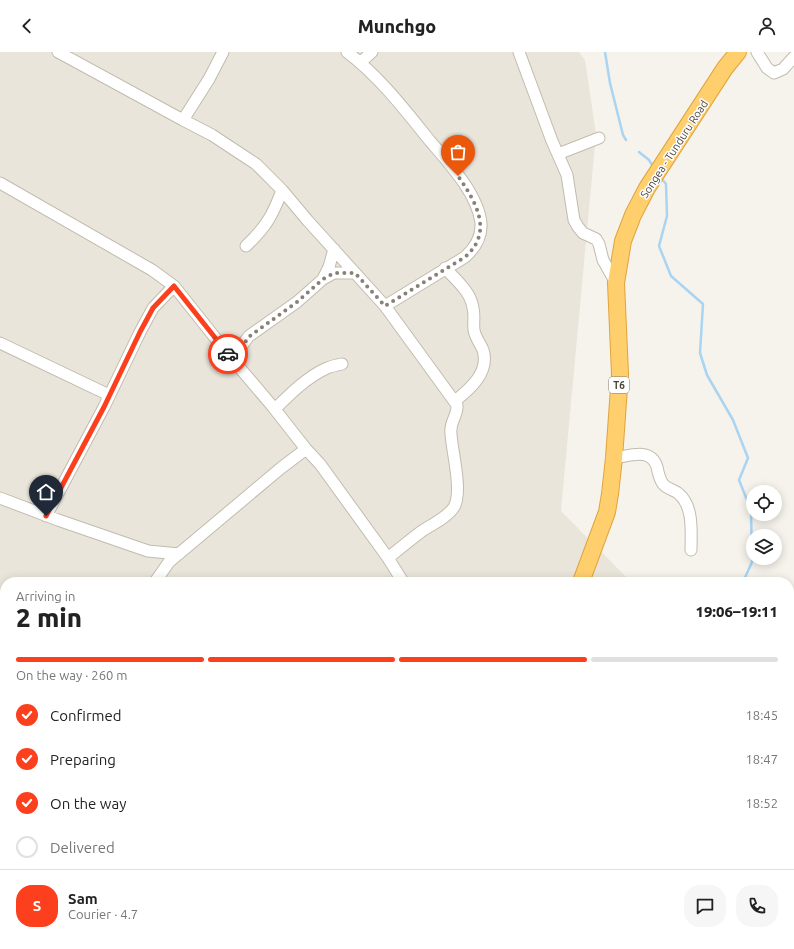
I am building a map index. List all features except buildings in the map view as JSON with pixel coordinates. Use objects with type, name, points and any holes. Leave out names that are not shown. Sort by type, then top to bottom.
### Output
[{"type":"highway","name":"Songea - Tunduru Road","points":[[583,577],[607,512],[614,458],[620,374],[616,283],[623,241],[633,215],[647,188],[725,68],[738,52]]},
{"type":"street","points":[[58,52],[212,135],[256,164],[282,190],[385,306],[455,401],[457,410],[452,420],[450,432],[456,473],[457,496],[454,506],[450,512],[422,531],[388,558]]},
{"type":"street","points":[[183,120],[209,79],[223,52]]},
{"type":"street","points":[[347,52],[361,62],[431,141],[458,176],[475,204],[481,223],[480,235],[477,244],[465,257],[385,306]]},
{"type":"street","points":[[361,62],[372,52]]},
{"type":"street","points":[[519,52],[567,175],[574,220],[583,233],[596,240],[599,244],[603,260],[616,283]]},
{"type":"street","points":[[756,52],[767,68],[774,73],[783,69],[794,57]]},
{"type":"street","points":[[558,154],[599,138]]},
{"type":"street","points":[[0,183],[152,270],[174,286],[232,359],[330,476],[388,558],[399,577]]},
{"type":"street","points":[[246,246],[267,223],[275,210],[282,190]]},
{"type":"street","points":[[323,279],[329,267],[334,249]]},
{"type":"street","points":[[445,268],[467,292],[472,302],[474,309],[474,330],[484,356],[484,364],[480,374],[468,390],[455,401]]},
{"type":"street","points":[[232,359],[250,336],[297,302],[323,279],[334,273],[355,273]]},
{"type":"street","points":[[46,516],[153,308],[174,286]]},
{"type":"street","points":[[0,343],[109,395]]},
{"type":"street","points":[[275,409],[299,386],[327,368],[342,364]]},
{"type":"street","points":[[158,577],[165,567],[179,554],[281,468],[306,449]]},
{"type":"street","points":[[614,458],[643,454],[652,457],[655,461],[662,484],[681,495],[688,508],[691,526],[691,550]]},
{"type":"street","points":[[0,498],[46,516],[148,551],[179,554]]},
{"type":"street","points":[[148,551],[158,562],[157,577]]},
{"type":"shaded area","points":[[0,52],[579,52],[585,60],[596,134],[561,511],[626,577],[0,577]]},
{"type":"waterway","points":[[605,52],[610,83],[623,135],[626,140]]},
{"type":"waterway","points":[[639,152],[649,160],[654,168]]},
{"type":"waterway","points":[[660,177],[666,184],[667,216],[659,246],[671,276],[703,304],[700,353],[707,375],[733,420],[748,458],[739,480],[751,510],[752,562],[745,577]]},
{"type":"way so far","points":[[228,354],[232,359],[250,336],[297,302],[323,279],[334,273],[355,273],[385,306],[465,257],[477,244],[480,235],[481,223],[475,204],[458,176]]},
{"type":"route","points":[[46,516],[104,407],[153,308],[174,286],[228,354]]}]
